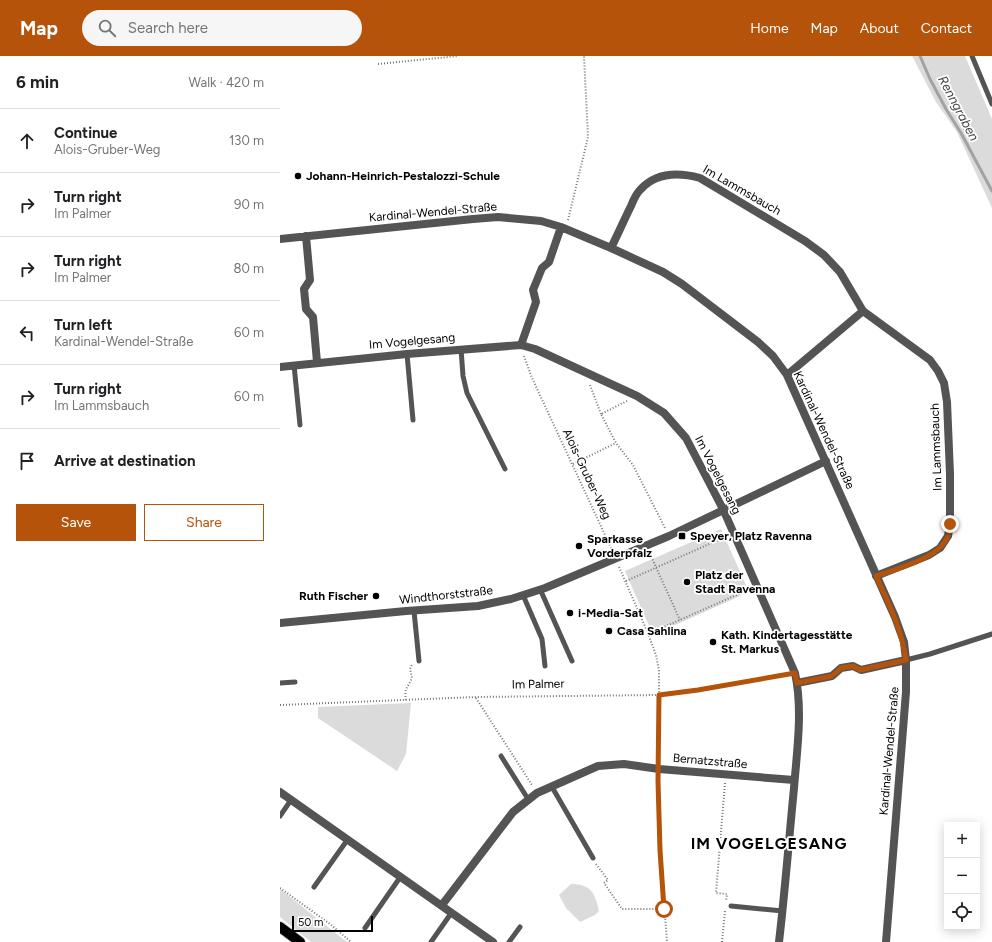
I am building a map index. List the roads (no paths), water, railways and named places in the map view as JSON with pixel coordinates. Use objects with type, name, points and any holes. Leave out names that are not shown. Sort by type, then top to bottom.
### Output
[{"type":"main road","points":[[280,927],[300,942]]},
{"type":"street","name":"Im Lammsbauch","points":[[611,248],[638,191],[648,183],[658,177],[674,174],[686,174],[700,178],[824,255],[840,272],[863,311],[930,360],[944,383],[947,402],[950,474],[950,524],[948,536],[940,548],[929,555],[876,576]]},
{"type":"street","name":"Kardinal-Wendel-Straße","points":[[280,239],[498,217],[540,221],[563,228],[663,272],[682,284],[758,342],[773,356],[787,375],[895,617],[904,642],[906,660],[906,692],[886,942]]},
{"type":"street","points":[[521,345],[536,302],[533,290],[542,268],[549,262],[563,228]]},
{"type":"street","points":[[306,236],[310,280],[304,289],[306,309],[313,317],[318,362]]},
{"type":"street","points":[[787,375],[863,311]]},
{"type":"street","name":"Im Vogelgesang","points":[[280,367],[318,362],[521,345],[535,349],[637,396],[664,413],[686,438],[734,533],[795,673],[797,683],[798,731],[783,911],[779,942]]},
{"type":"street","name":"Windthorststraße","points":[[280,623],[478,606],[511,599],[616,559],[669,536],[826,461]]},
{"type":"street","points":[[797,683],[832,676],[841,668],[853,666],[860,670],[906,660]]},
{"type":"street","name":"Bernatzstraße","points":[[442,905],[513,812],[537,793],[598,766],[624,764],[659,769],[794,780]]},
{"type":"street","points":[[280,792],[493,942]]},
{"type":"lane","points":[[972,56],[992,104]]},
{"type":"lane","points":[[461,349],[463,376],[467,392],[505,469]]},
{"type":"lane","points":[[407,354],[413,420]]},
{"type":"lane","points":[[294,366],[300,425]]},
{"type":"lane","points":[[540,589],[572,661]]},
{"type":"lane","points":[[523,595],[542,639],[545,666]]},
{"type":"lane","points":[[414,611],[419,661]]},
{"type":"lane","points":[[906,660],[930,654],[992,634]]},
{"type":"lane","points":[[280,683],[295,682]]},
{"type":"lane","points":[[501,756],[528,799]]},
{"type":"lane","points":[[552,787],[593,858]]},
{"type":"lane","points":[[280,816],[291,800]]},
{"type":"lane","points":[[314,887],[348,839]]},
{"type":"lane","points":[[365,928],[401,876]]},
{"type":"lane","points":[[731,906],[783,911]]},
{"type":"lane","points":[[431,942],[452,912]]},
{"type":"lane","points":[[509,942],[520,927]]},
{"type":"waterway","name":"Renngraben","points":[[920,56],[930,79],[992,191]]},
{"type":"place","name":"Johann-Heinrich-Pestalozzi-Schule","points":[[298,176]]},
{"type":"place","name":"Speyer, Platz Ravenna","points":[[682,536]]},
{"type":"place","name":"Sparkasse Vorderpfalz","points":[[579,546]]},
{"type":"place","name":"Platz der Stadt Ravenna","points":[[687,582]]},
{"type":"place","name":"Ruth Fischer","points":[[376,596]]},
{"type":"place","name":"i-Media-Sat","points":[[570,613]]},
{"type":"place","name":"Casa Sahlina","points":[[609,631]]},
{"type":"place","name":"Kath. Kindertagesstätte St. Markus","points":[[713,642]]},
{"type":"district","name":"IM VOGELGESANG","points":[[769,843]]}]
